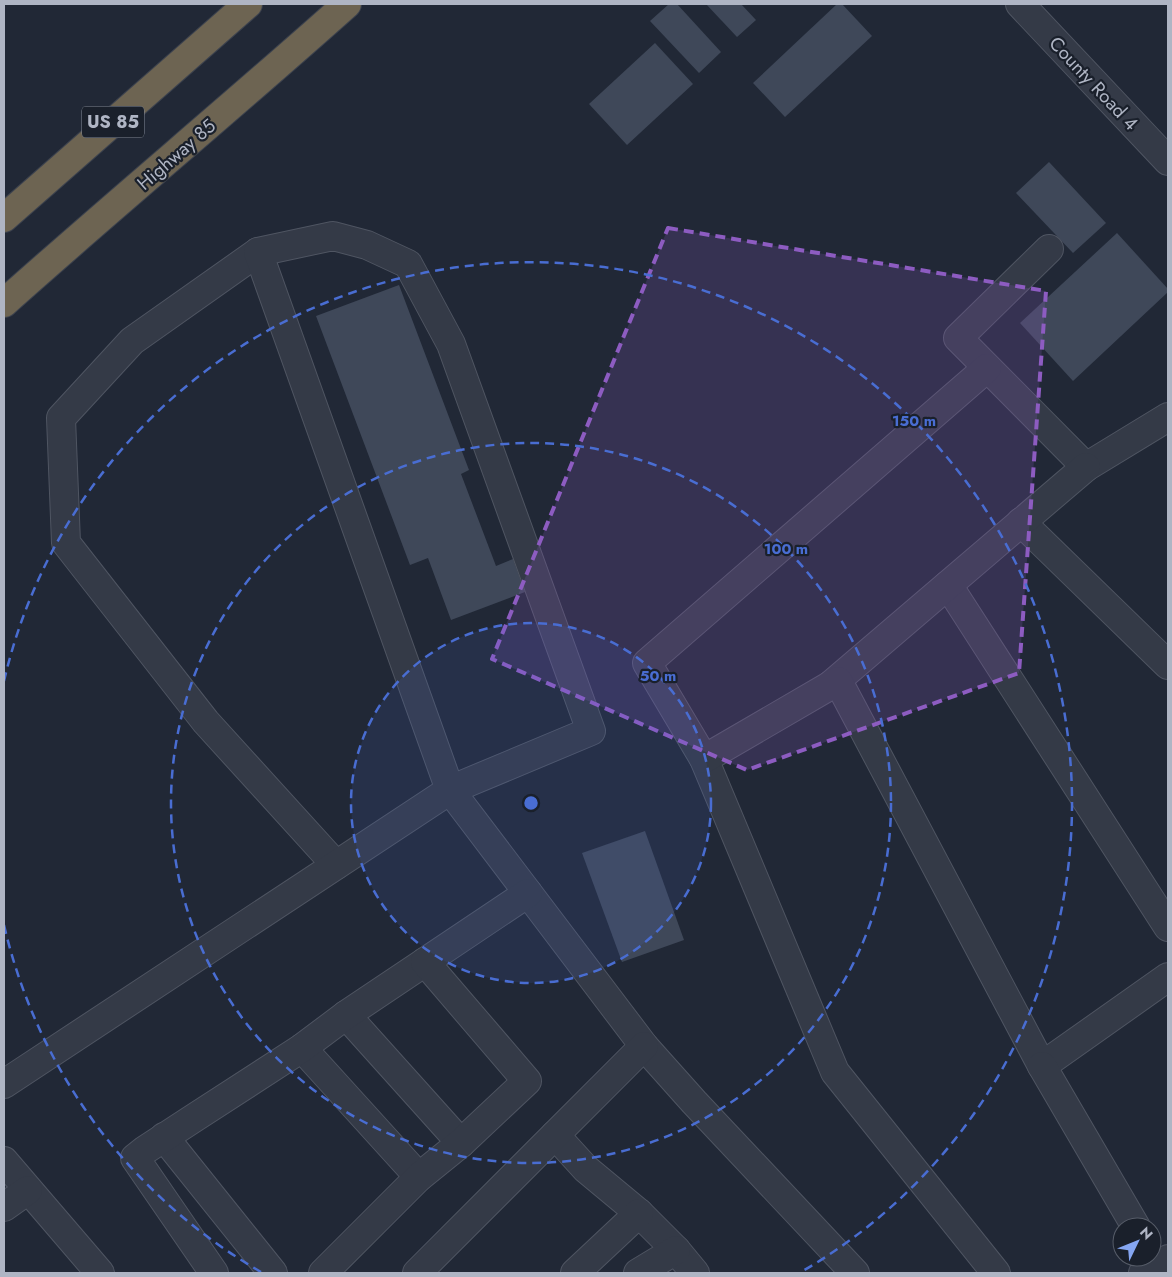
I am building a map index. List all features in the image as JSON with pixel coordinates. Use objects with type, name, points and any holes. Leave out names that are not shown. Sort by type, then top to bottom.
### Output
[{"type":"highway","name":"US 85","points":[[4,218],[248,4]]},
{"type":"highway","name":"Highway 85","points":[[4,303],[347,4]]},
{"type":"highway","points":[[278,66],[368,4]]},
{"type":"street","name":"County Road 4","points":[[1020,4],[1168,162]]},
{"type":"street","points":[[4,1084],[450,790],[591,731],[451,344],[408,264],[367,245],[333,236],[258,252],[132,341],[61,418],[66,543],[206,722],[336,865]]},
{"type":"street","points":[[1049,249],[958,338],[1086,467]]},
{"type":"street","points":[[258,252],[450,790],[644,1046],[694,1102],[855,1273]]},
{"type":"street","points":[[987,368],[647,663],[704,759],[835,1072],[996,1273]]},
{"type":"street","points":[[832,685],[1086,467],[1168,417]]},
{"type":"street","points":[[1021,522],[1168,665]]},
{"type":"street","points":[[948,585],[1168,927]]},
{"type":"street","points":[[704,759],[838,680],[1042,1066],[1130,1217]]},
{"type":"street","points":[[214,1273],[135,1158],[144,1150],[302,1048],[346,1015],[528,893]]},
{"type":"street","points":[[323,1273],[419,1177],[461,1143],[527,1081],[425,962]]},
{"type":"street","points":[[1042,1066],[1168,977]]},
{"type":"street","points":[[346,1015],[461,1143]]},
{"type":"street","points":[[417,1273],[644,1046]]},
{"type":"street","points":[[302,1048],[419,1177]]},
{"type":"street","points":[[555,1135],[586,1169],[639,1213],[676,1250],[695,1273]]},
{"type":"street","points":[[164,1137],[273,1273]]},
{"type":"street","points":[[4,1162],[100,1273]]},
{"type":"street","points":[[4,1207],[28,1190]]},
{"type":"street","points":[[575,1273],[639,1213]]},
{"type":"street","points":[[638,1273],[676,1250]]},
{"type":"highlighted area","points":[[668,228],[1046,291],[1019,673],[747,770],[492,659]]},
{"type":"building","points":[[669,4],[677,4],[721,52],[699,73],[650,21]]},
{"type":"building","points":[[706,4],[741,4],[756,20],[737,37]]},
{"type":"building","points":[[837,4],[842,4],[872,36],[785,117],[753,83]]},
{"type":"building","points":[[655,43],[693,84],[627,145],[589,104]]},
{"type":"building","points":[[1049,162],[1106,223],[1073,253],[1016,193]]},
{"type":"building","points":[[1117,233],[1168,289],[1168,292],[1073,381],[1020,323]]},
{"type":"building","points":[[399,285],[469,470],[461,474],[496,566],[513,559],[525,592],[451,620],[428,558],[410,565],[316,316]]},
{"type":"building","points":[[645,831],[684,940],[622,962],[582,853]]}]
